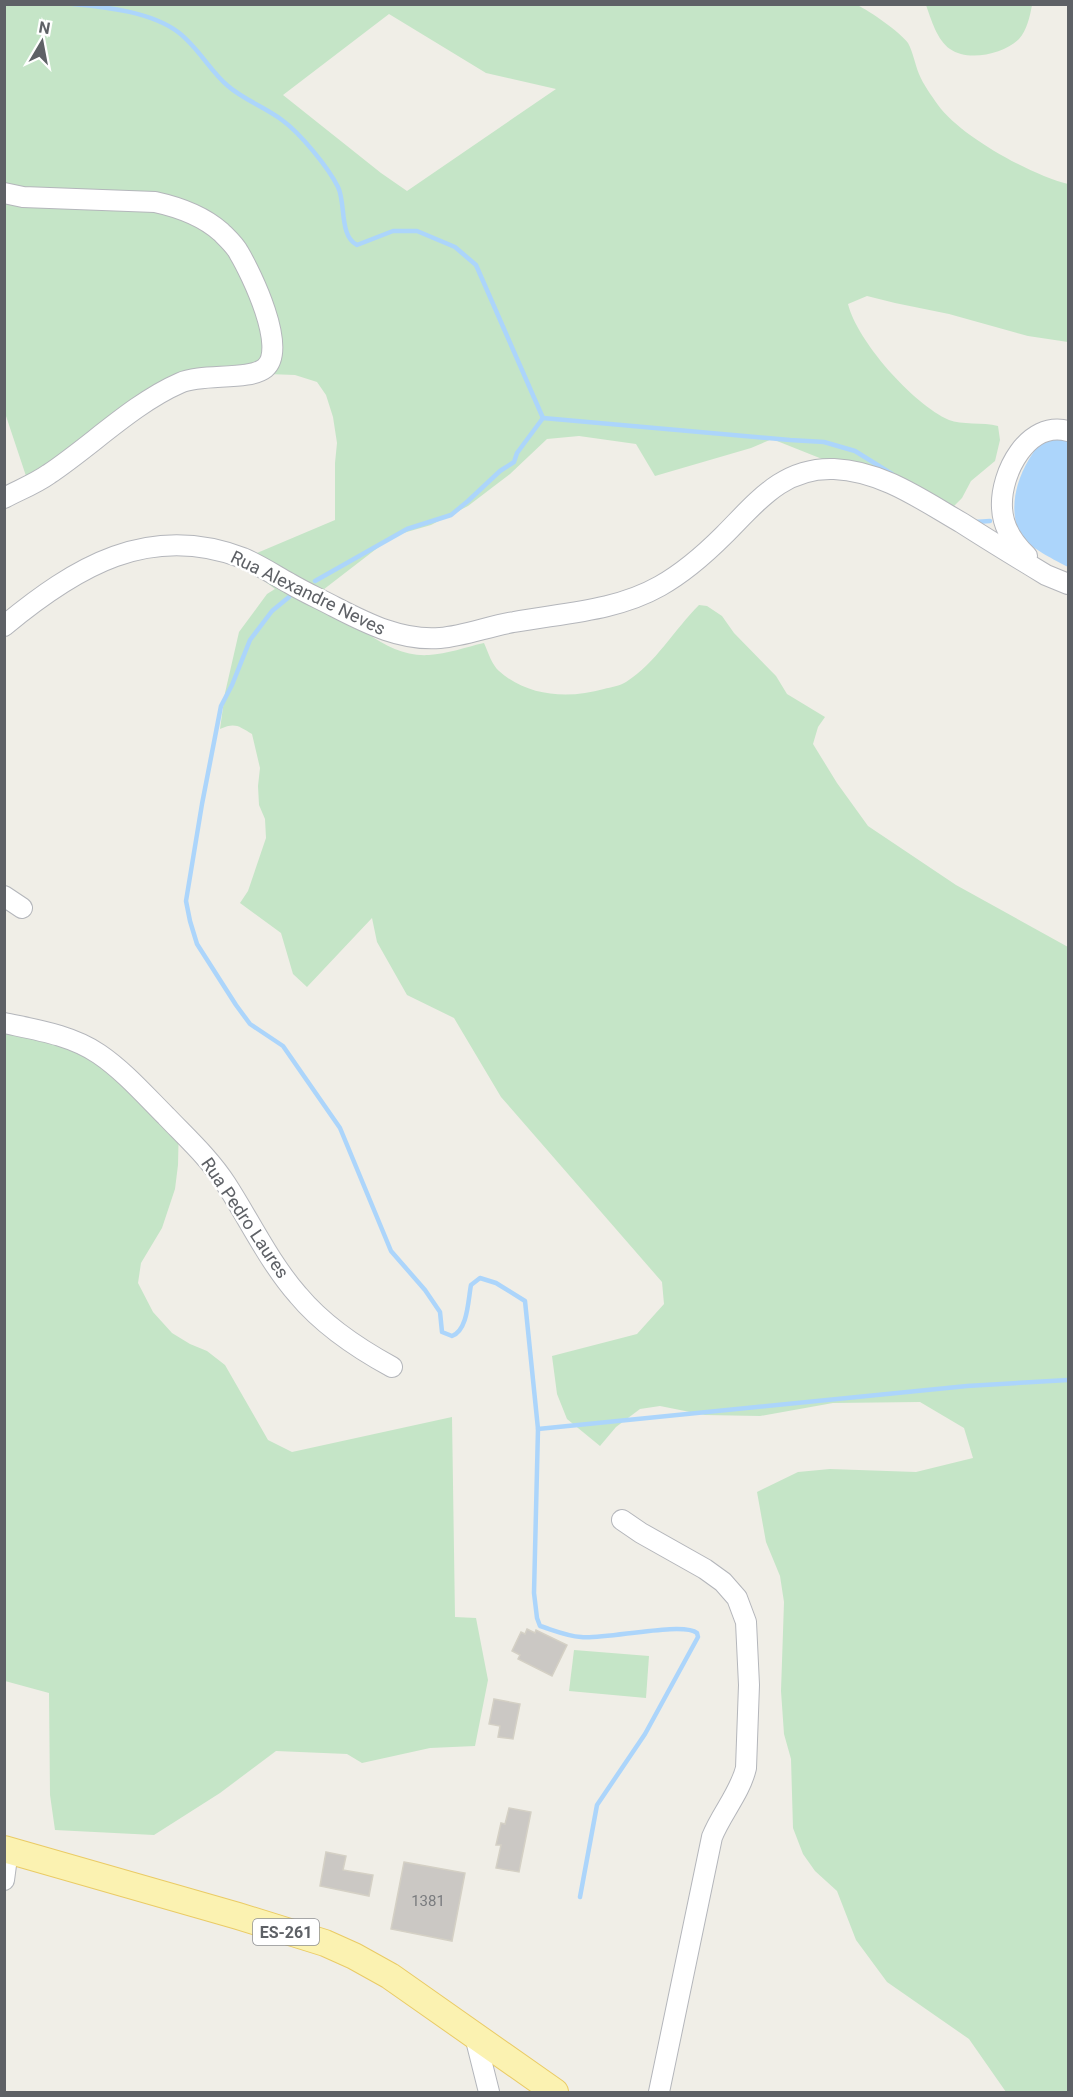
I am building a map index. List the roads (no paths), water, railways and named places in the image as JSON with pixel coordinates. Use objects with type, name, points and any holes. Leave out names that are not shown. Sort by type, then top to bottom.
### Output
[{"type":"main road","name":"ES-261","points":[[6,1849],[325,1943],[390,1976],[555,2092]]},
{"type":"street","points":[[4,193],[23,197],[155,202],[175,206],[200,218],[219,231],[238,250],[261,300],[272,334],[268,364],[259,371],[193,378],[169,388],[48,475],[4,498]]},
{"type":"street","points":[[1068,431],[1052,428],[1032,437],[1017,456],[1002,495],[1004,522],[1013,543],[1046,575],[1068,584]]},
{"type":"street","name":"Rua Alexandre Neves","points":[[4,626],[66,580],[99,563],[141,548],[176,544],[202,547],[241,558],[263,567],[288,583],[365,622],[389,632],[419,639],[443,638],[512,622],[570,614],[621,602],[645,594],[662,585],[722,537],[756,500],[776,484],[813,470],[837,469],[870,475],[906,490],[1046,575]]},
{"type":"street","points":[[4,896],[22,908]]},
{"type":"street","name":"Rua Pedro Laures","points":[[4,1023],[39,1030],[81,1044],[99,1054],[134,1084],[209,1161],[225,1183],[272,1262],[298,1296],[352,1344],[392,1367]]},
{"type":"street","points":[[622,1520],[723,1582],[737,1598],[746,1622],[749,1685],[746,1768],[743,1779],[712,1837],[659,2092]]},
{"type":"street","points":[[4,1880],[6,1849]]},
{"type":"street","points":[[475,2036],[489,2092]]},
{"type":"water","points":[[1068,439],[1068,567],[1021,537],[1014,512],[1017,486],[1034,451],[1042,441]]},
{"type":"waterway","points":[[73,4],[142,15],[167,25],[185,38],[228,86],[289,126],[313,151],[338,187],[345,227],[351,241],[357,245],[393,231],[417,231],[455,247],[476,265],[543,418]]},
{"type":"waterway","points":[[543,418],[824,442],[855,451],[892,474]]},
{"type":"waterway","points":[[315,581],[407,529],[451,515],[500,471],[514,462],[517,453],[543,418]]},
{"type":"waterway","points":[[975,522],[990,521]]},
{"type":"waterway","points":[[289,597],[272,611],[250,640],[221,706],[186,901],[197,944],[250,1024],[283,1046],[340,1128],[391,1251],[425,1290],[440,1312],[442,1332],[452,1336],[461,1328],[471,1285],[480,1278],[496,1283],[525,1301],[538,1429],[534,1593],[540,1626],[581,1637],[676,1629],[689,1630],[697,1633],[698,1637],[645,1734],[597,1805],[580,1897]]},
{"type":"waterway","points":[[538,1429],[967,1386],[1068,1380]]}]
